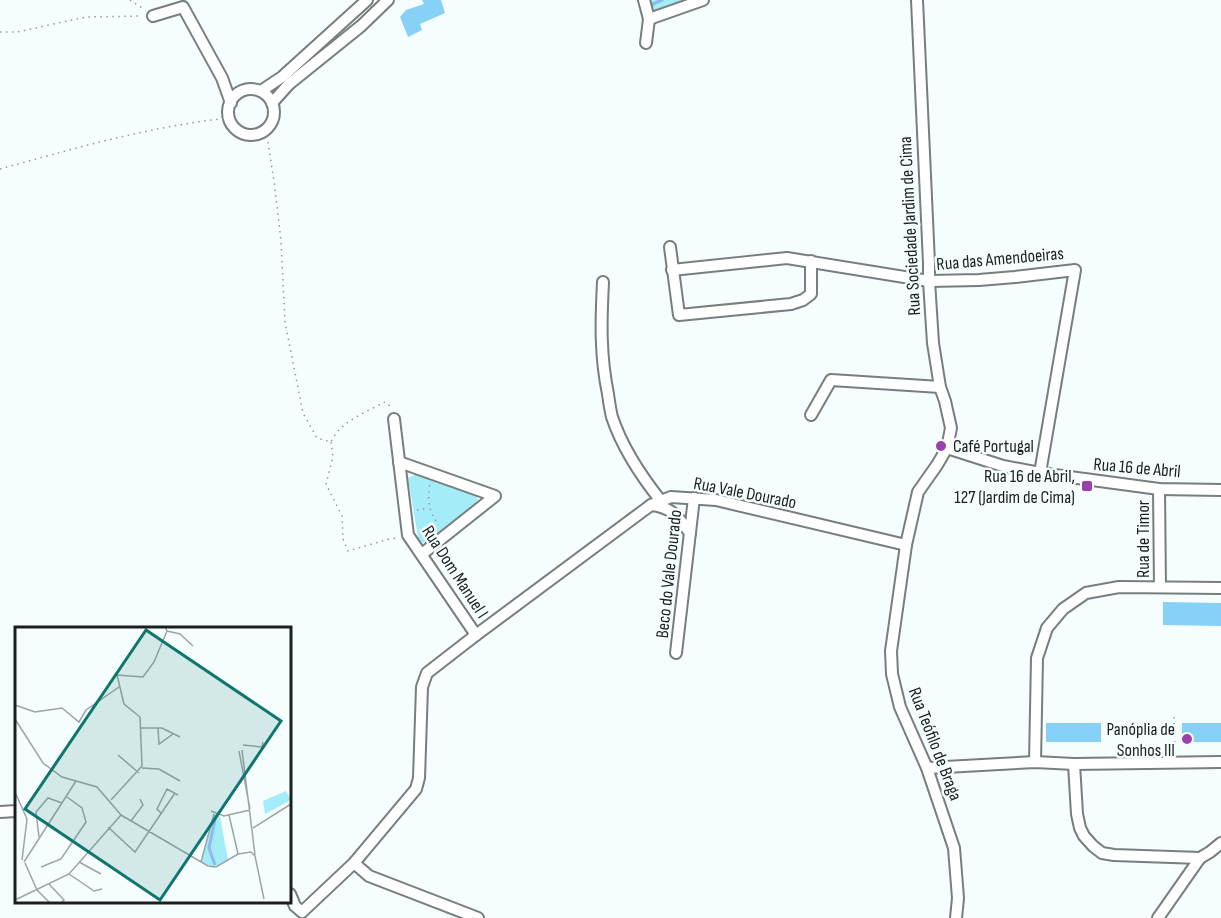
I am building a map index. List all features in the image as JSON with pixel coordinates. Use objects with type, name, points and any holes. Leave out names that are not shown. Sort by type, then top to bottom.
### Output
[{"type":"street","points":[[261,91],[282,77],[367,0]]},
{"type":"street","points":[[272,103],[290,84],[361,26],[388,0]]},
{"type":"street","points":[[645,0],[649,19],[646,43]]},
{"type":"street","points":[[649,19],[703,0]]},
{"type":"street","name":"Rua Sociedade Jardim de Cima","points":[[917,0],[933,343],[940,387],[951,428],[947,448]]},
{"type":"street","points":[[153,16],[183,7],[222,78],[231,103]]},
{"type":"street","points":[[222,78],[244,90],[261,91],[272,103],[274,117],[272,123],[266,130],[255,135],[242,133],[229,118],[231,103],[244,90]]},
{"type":"street","points":[[670,247],[679,315],[791,304],[802,300],[811,294],[811,261]]},
{"type":"street","name":"Rua das Amendoeiras","points":[[672,270],[787,258],[929,281],[979,280],[1075,270],[1040,473]]},
{"type":"street","points":[[603,282],[600,327],[604,373],[612,416],[656,503],[674,513],[690,533]]},
{"type":"street","points":[[811,415],[831,380],[940,387]]},
{"type":"street","name":"Rua Dom Manuel I","points":[[394,419],[408,535],[476,635]]},
{"type":"street","name":"Rua 16 de Abril","points":[[947,448],[1003,466],[1040,473],[1159,489],[1221,490]]},
{"type":"street","name":"Rua Teófilo de Braga","points":[[947,448],[918,492],[906,545],[891,651],[892,674],[900,707],[927,768],[954,848],[958,898],[956,918]]},
{"type":"street","points":[[399,462],[495,496],[422,554]]},
{"type":"street","name":"Rua de Timor","points":[[1159,489],[1160,587]]},
{"type":"street","name":"Rua Vale Dourado","points":[[656,503],[671,497],[716,500],[906,545]]},
{"type":"street","name":"Beco do Vale Dourado","points":[[676,653],[694,498]]},
{"type":"street","points":[[291,896],[295,906],[302,912],[354,863],[416,789],[419,778],[422,687],[427,673],[656,503]]},
{"type":"street","points":[[1035,762],[1037,657],[1047,628],[1063,609],[1086,593],[1119,587],[1221,588]]},
{"type":"street","points":[[927,768],[1035,762],[1074,764],[1221,762]]},
{"type":"street","points":[[1074,764],[1080,828],[1084,836],[1102,853],[1200,858]]},
{"type":"street","points":[[0,812],[15,811]]},
{"type":"street","points":[[1158,918],[1200,858],[1221,843]]},
{"type":"street","points":[[354,863],[369,876],[478,918]]},
{"type":"path","points":[[130,0],[153,16]]},
{"type":"path","points":[[0,32],[17,32],[86,17],[153,16]]},
{"type":"path","points":[[0,169],[109,140],[201,121],[229,118]]},
{"type":"path","points":[[266,130],[281,240],[285,322],[303,413],[317,438],[331,442]]},
{"type":"path","points":[[394,419],[390,406],[385,402],[339,429],[331,442],[333,458],[326,484],[342,516],[342,539],[348,551],[389,539],[410,537]]},
{"type":"path","points":[[432,478],[428,498],[429,507],[433,518],[440,526]]},
{"type":"path","points":[[413,510],[429,507]]},
{"type":"path","points":[[1174,717],[1176,762]]},
{"type":"shaded area","points":[[645,0],[703,0],[649,19]]},
{"type":"shaded area","points":[[419,473],[477,496],[478,500],[428,543],[419,542],[408,478]]},
{"type":"building","points":[[422,0],[441,0],[445,13],[420,24],[422,30],[408,37],[400,17],[406,10],[424,4]]},
{"type":"building","points":[[1163,602],[1221,603],[1221,626],[1163,625]]},
{"type":"building","points":[[1046,723],[1101,723],[1101,742],[1046,742]]},
{"type":"building","points":[[1182,723],[1221,723],[1221,742],[1182,742]]},
{"type":"waterway","points":[[648,6],[662,0]]},
{"type":"place","name":"Café Portugal","points":[[941,446]]},
{"type":"place","name":"Rua 16 de Abril, 127 (Jardim de Cima)","points":[[1087,486]]},
{"type":"place","name":"Panóplia de Sonhos III","points":[[1187,739]]}]
